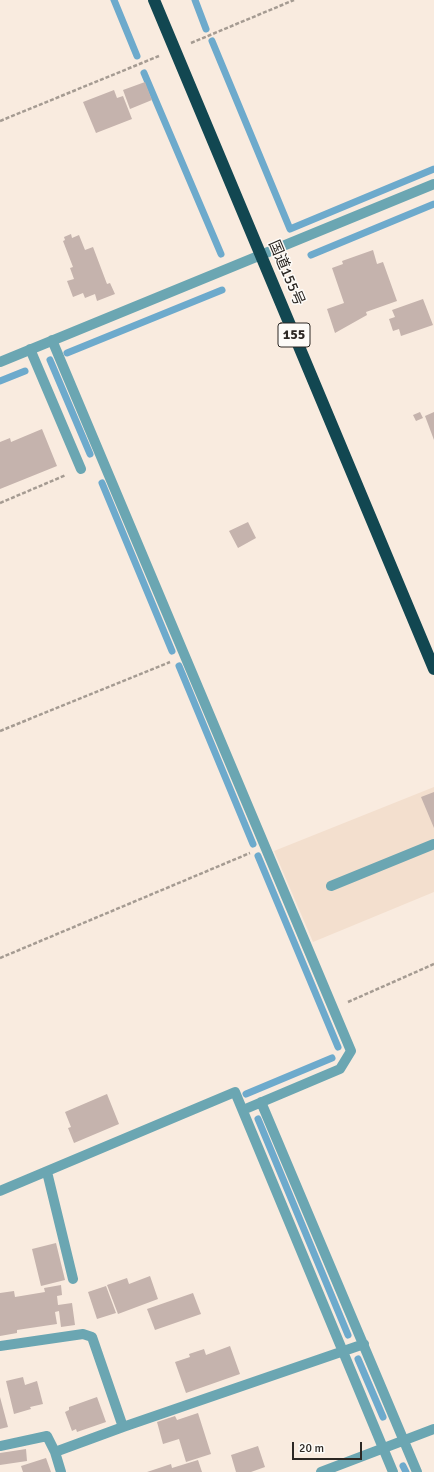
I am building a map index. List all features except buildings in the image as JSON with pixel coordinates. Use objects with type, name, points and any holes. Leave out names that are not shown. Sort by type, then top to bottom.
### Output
[{"type":"highway","name":"国道155号","points":[[154,0],[434,669]]},
{"type":"street","points":[[0,362],[434,184]]},
{"type":"street","points":[[52,340],[351,1050],[340,1069],[243,1110]]},
{"type":"street","points":[[30,349],[81,469]]},
{"type":"street","points":[[331,886],[434,844]]},
{"type":"street","points":[[0,1192],[235,1092],[393,1472]]},
{"type":"street","points":[[261,1102],[417,1472]]},
{"type":"street","points":[[47,1172],[73,1279]]},
{"type":"street","points":[[0,1346],[83,1334],[92,1337],[123,1427]]},
{"type":"street","points":[[55,1452],[364,1344]]},
{"type":"street","points":[[321,1472],[434,1429]]},
{"type":"street","points":[[0,1446],[47,1436],[55,1452],[61,1472]]},
{"type":"path","points":[[0,121],[294,0]]},
{"type":"path","points":[[0,503],[81,469]]},
{"type":"path","points":[[0,731],[184,656]]},
{"type":"path","points":[[0,958],[265,846]]},
{"type":"path","points":[[333,1008],[434,964]]},
{"type":"shaded area","points":[[434,787],[434,892],[313,942],[274,851]]},
{"type":"waterway","points":[[114,0],[137,56]]},
{"type":"waterway","points":[[195,0],[206,29]]},
{"type":"waterway","points":[[212,41],[290,229],[434,169]]},
{"type":"waterway","points":[[144,73],[221,254]]},
{"type":"waterway","points":[[311,255],[434,204]]},
{"type":"waterway","points":[[67,353],[222,290]]},
{"type":"waterway","points":[[50,360],[90,454]]},
{"type":"waterway","points":[[0,381],[25,371]]},
{"type":"waterway","points":[[102,483],[172,651]]},
{"type":"waterway","points":[[179,666],[253,844]]},
{"type":"waterway","points":[[258,856],[338,1047]]},
{"type":"waterway","points":[[246,1094],[332,1058]]},
{"type":"waterway","points":[[258,1119],[348,1335]]},
{"type":"waterway","points":[[358,1359],[383,1417]]},
{"type":"waterway","points":[[403,1466],[406,1472]]}]
